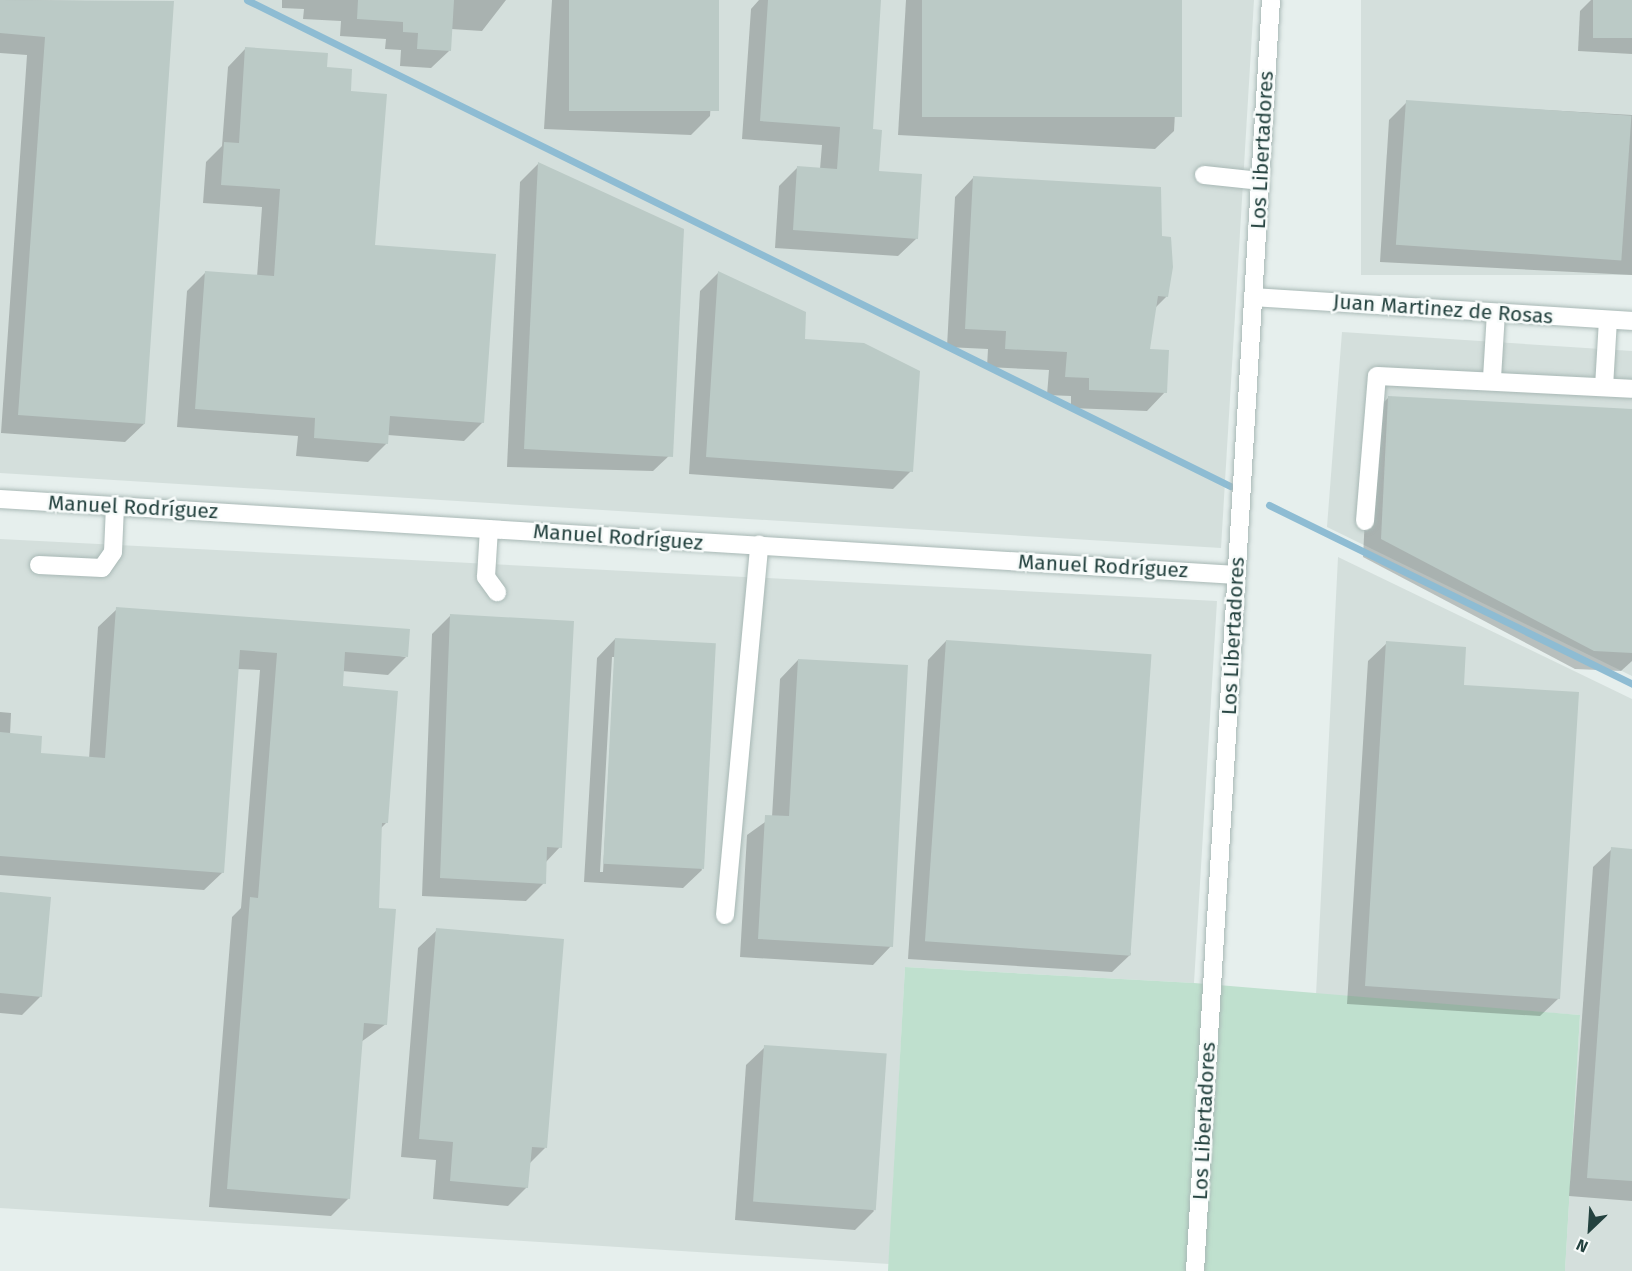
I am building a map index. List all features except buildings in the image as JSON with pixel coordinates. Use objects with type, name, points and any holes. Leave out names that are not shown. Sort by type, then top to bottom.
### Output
[{"type":"street","name":"Los Libertadores","points":[[1195,1271],[1271,0]]},
{"type":"street","points":[[1204,175],[1260,181]]},
{"type":"street","name":"Juan Martinez de Rosas","points":[[1253,297],[1632,321]]},
{"type":"street","points":[[1492,378],[1496,313]]},
{"type":"street","points":[[1604,387],[1608,320]]},
{"type":"street","points":[[1365,521],[1377,376],[1492,378],[1632,389]]},
{"type":"street","name":"Manuel Rodríguez","points":[[0,499],[1237,574]]},
{"type":"street","points":[[39,565],[102,568],[113,552],[115,506]]},
{"type":"street","points":[[489,529],[486,576],[497,592]]},
{"type":"street","points":[[725,915],[759,545]]},
{"type":"shaded area","points":[[0,0],[1254,0],[1221,548],[0,473]]},
{"type":"shaded area","points":[[1361,0],[1632,0],[1632,275],[1361,275]]},
{"type":"shaded area","points":[[1342,332],[1632,351],[1632,676],[1327,527]]},
{"type":"shaded area","points":[[0,539],[1217,601],[1194,983],[905,967],[889,1264],[0,1208]]},
{"type":"shaded area","points":[[1338,557],[1632,699],[1632,1271],[1565,1271],[1580,1015],[1316,995]]},
{"type":"green space","points":[[905,967],[1194,983],[1580,1015],[1565,1271],[888,1271]]},
{"type":"waterway","points":[[247,0],[1230,486]]},
{"type":"waterway","points":[[1269,505],[1632,684]]}]
